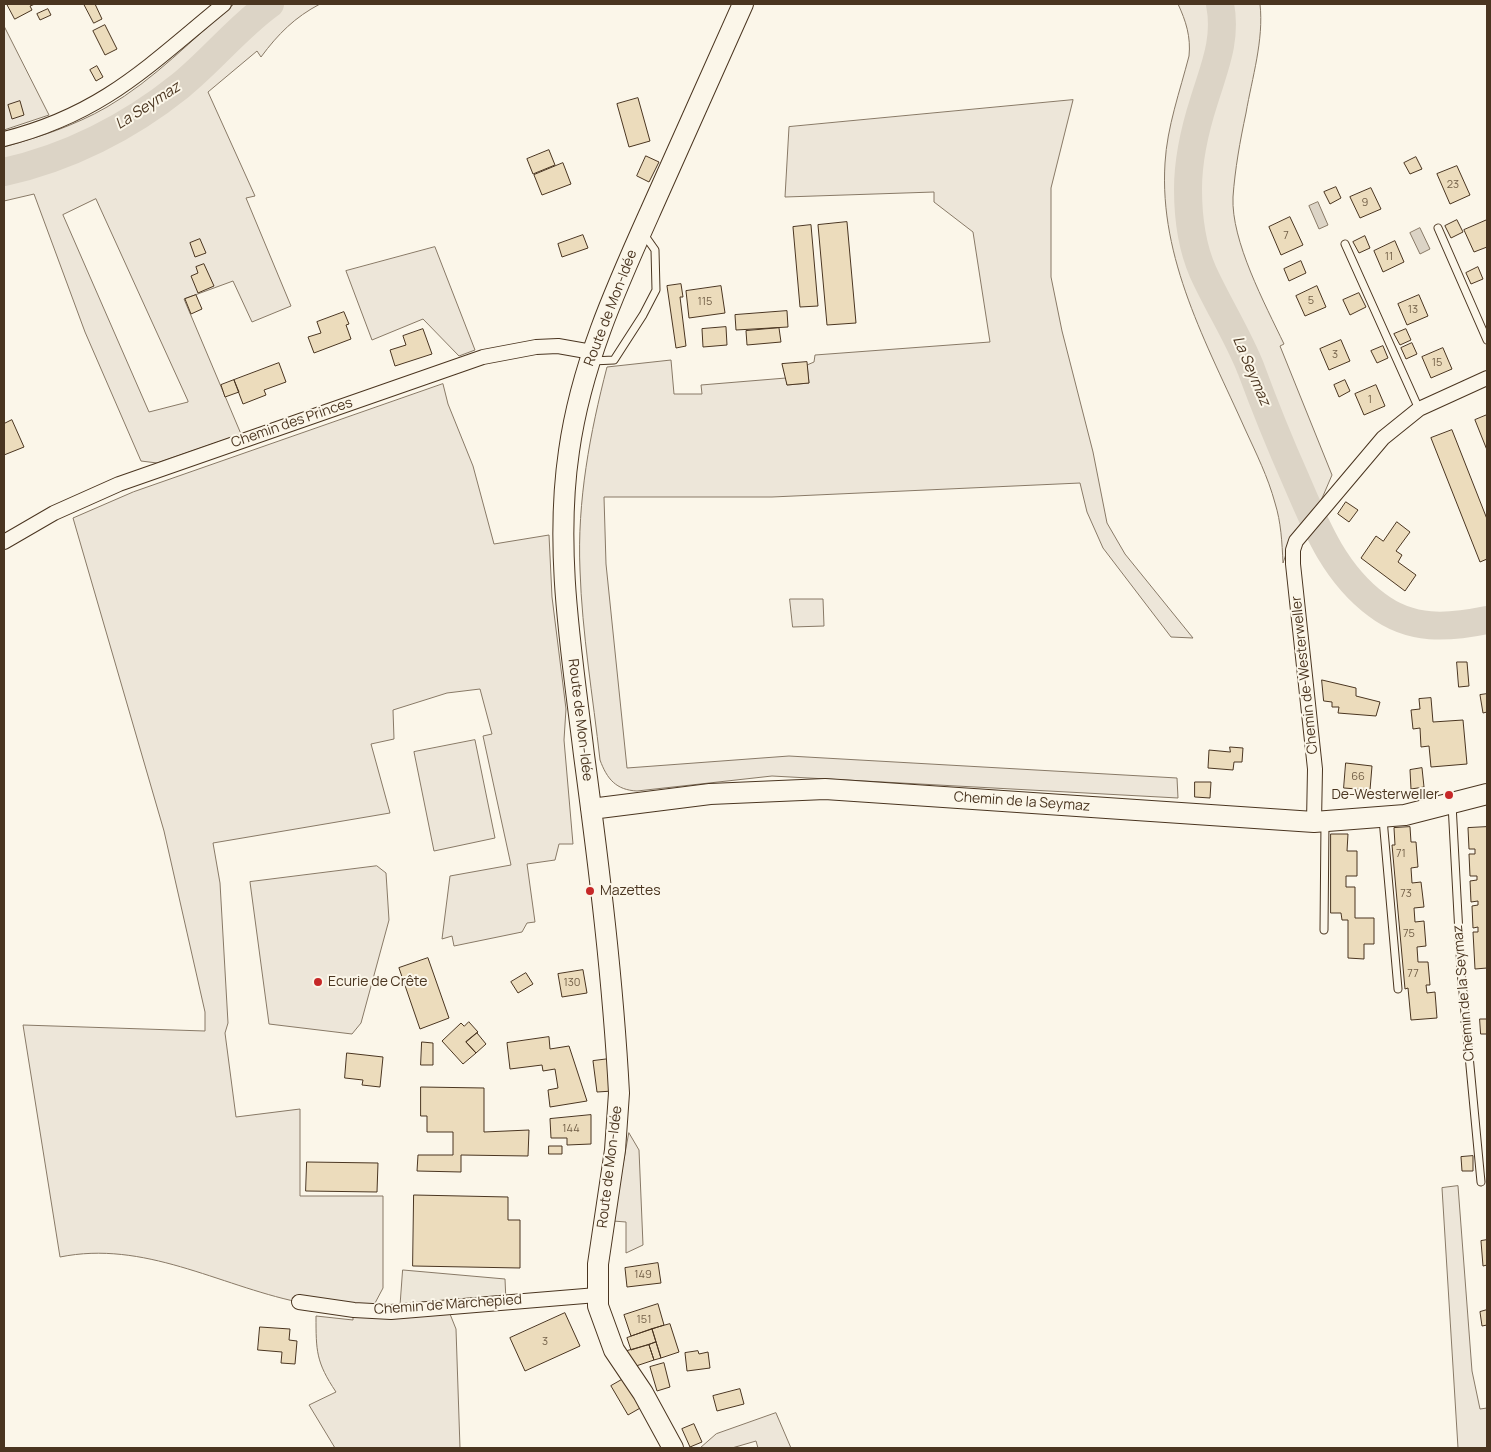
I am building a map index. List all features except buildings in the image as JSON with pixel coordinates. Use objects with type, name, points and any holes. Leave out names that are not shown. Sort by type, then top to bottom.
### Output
[{"type":"street","points":[[4,139],[71,117],[115,92],[159,59],[224,4]]},
{"type":"street","name":"Route de Mon-Idée","points":[[673,1448],[643,1393],[614,1350],[601,1316],[597,1295],[599,1256],[616,1150],[620,1106],[591,809],[568,629],[563,558],[564,513],[569,451],[576,408],[590,357],[642,232],[743,4]]},
{"type":"street","name":"Chemin des Princes","points":[[4,542],[54,513],[119,484],[483,357],[536,346],[558,346],[590,357]]},
{"type":"street","name":"Chemin de-Westerweller","points":[[1319,822],[1293,550],[1304,531],[1320,511],[1383,438],[1420,409],[1487,378]]},
{"type":"street","name":"Chemin de la Seymaz","points":[[591,809],[710,794],[825,789],[1319,822],[1383,818],[1452,804],[1487,794]]},
{"type":"street","name":"Chemin de Marchepied","points":[[299,1302],[333,1308],[391,1312],[597,1295]]},
{"type":"lane","points":[[1438,228],[1487,340]]},
{"type":"lane","points":[[590,357],[614,360],[644,315],[656,290],[655,250],[642,232]]},
{"type":"lane","points":[[1345,244],[1420,409]]},
{"type":"lane","name":"Chemin de la Seymaz","points":[[1452,804],[1461,971],[1481,1182]]},
{"type":"lane","points":[[1383,818],[1398,989]]},
{"type":"lane","points":[[1319,822],[1324,930]]},
{"type":"shaded area","points":[[234,4],[320,4],[288,27],[261,57],[257,51],[208,92],[255,196],[246,198],[291,306],[252,322],[233,281],[184,299],[241,434],[157,463],[141,461],[85,332],[34,194],[4,201],[4,147],[82,120],[107,107],[157,72]],"holes":[[[96,199],[188,401],[149,412],[63,215]]]},
{"type":"shaded area","points":[[1178,4],[1260,4],[1259,45],[1236,165],[1233,197],[1234,214],[1243,252],[1259,292],[1284,344],[1280,346],[1332,475],[1320,503],[1292,537],[1283,563],[1279,517],[1269,484],[1201,333],[1188,300],[1170,233],[1165,199],[1166,150],[1171,123],[1189,56],[1187,29]]},
{"type":"shaded area","points":[[4,26],[49,115],[4,130]]},
{"type":"shaded area","points":[[1073,100],[1051,188],[1051,277],[1062,331],[1093,452],[1107,523],[1125,554],[1193,638],[1171,637],[1103,548],[1087,512],[1080,483],[772,497],[604,497],[606,564],[627,768],[789,756],[1177,778],[1178,798],[772,776],[637,791],[618,786],[609,778],[600,760],[585,641],[580,570],[581,518],[586,467],[607,367],[671,360],[674,394],[702,394],[701,385],[786,378],[787,385],[809,383],[807,365],[814,362],[815,355],[990,342],[973,232],[934,202],[934,192],[785,197],[789,127]]},
{"type":"shaded area","points":[[1318,202],[1328,225],[1319,229],[1309,206]]},
{"type":"shaded area","points":[[1420,228],[1430,249],[1420,254],[1410,233]]},
{"type":"shaded area","points":[[435,247],[475,350],[459,356],[423,319],[372,340],[346,271]]},
{"type":"shaded area","points":[[443,384],[448,404],[473,466],[494,544],[549,535],[552,597],[566,709],[564,740],[573,844],[559,844],[555,860],[527,864],[535,922],[527,923],[522,932],[454,946],[452,936],[442,939],[450,876],[511,865],[483,736],[492,734],[480,689],[447,693],[393,710],[394,739],[371,744],[390,813],[213,843],[220,883],[228,1023],[225,1033],[236,1117],[300,1109],[300,1196],[383,1196],[383,1288],[374,1305],[316,1304],[298,1302],[268,1294],[151,1259],[121,1254],[91,1253],[60,1257],[23,1025],[205,1031],[205,1012],[164,831],[73,518],[133,492]]},
{"type":"shaded area","points":[[790,599],[823,599],[824,626],[793,627]]},
{"type":"shaded area","points":[[475,740],[495,838],[434,851],[414,752]]},
{"type":"shaded area","name":"Ecurie de Crête","points":[[377,866],[386,873],[389,920],[361,1023],[352,1034],[269,1024],[250,882]]},
{"type":"shaded area","points":[[629,1133],[639,1150],[643,1245],[626,1253],[626,1222],[613,1221]]},
{"type":"shaded area","points":[[1458,1186],[1472,1371],[1480,1409],[1487,1408],[1487,1448],[1458,1448],[1442,1188]]},
{"type":"shaded area","points":[[403,1270],[505,1279],[506,1302],[400,1311]]},
{"type":"shaded area","points":[[450,1314],[456,1329],[460,1448],[335,1448],[309,1405],[336,1392],[324,1372],[318,1356],[316,1316],[353,1320],[353,1315]]},
{"type":"shaded area","points":[[776,1413],[791,1448],[758,1448],[756,1441],[732,1448],[700,1448],[716,1434]]},
{"type":"waterway","name":"La Seymaz","points":[[4,172],[28,166],[74,149],[119,128],[140,115],[180,86],[270,4]]},
{"type":"waterway","name":"La Seymaz","points":[[1220,4],[1222,17],[1221,42],[1195,134],[1188,178],[1191,231],[1203,272],[1246,357],[1278,439],[1319,532],[1349,579],[1377,605],[1390,613],[1416,623],[1444,626],[1487,620]]},
{"type":"place","name":"De-Westerweller","points":[[1449,795]]},
{"type":"place","name":"Mazettes","points":[[590,891]]},
{"type":"place","name":"Ecurie de Crête","points":[[318,982]]}]
